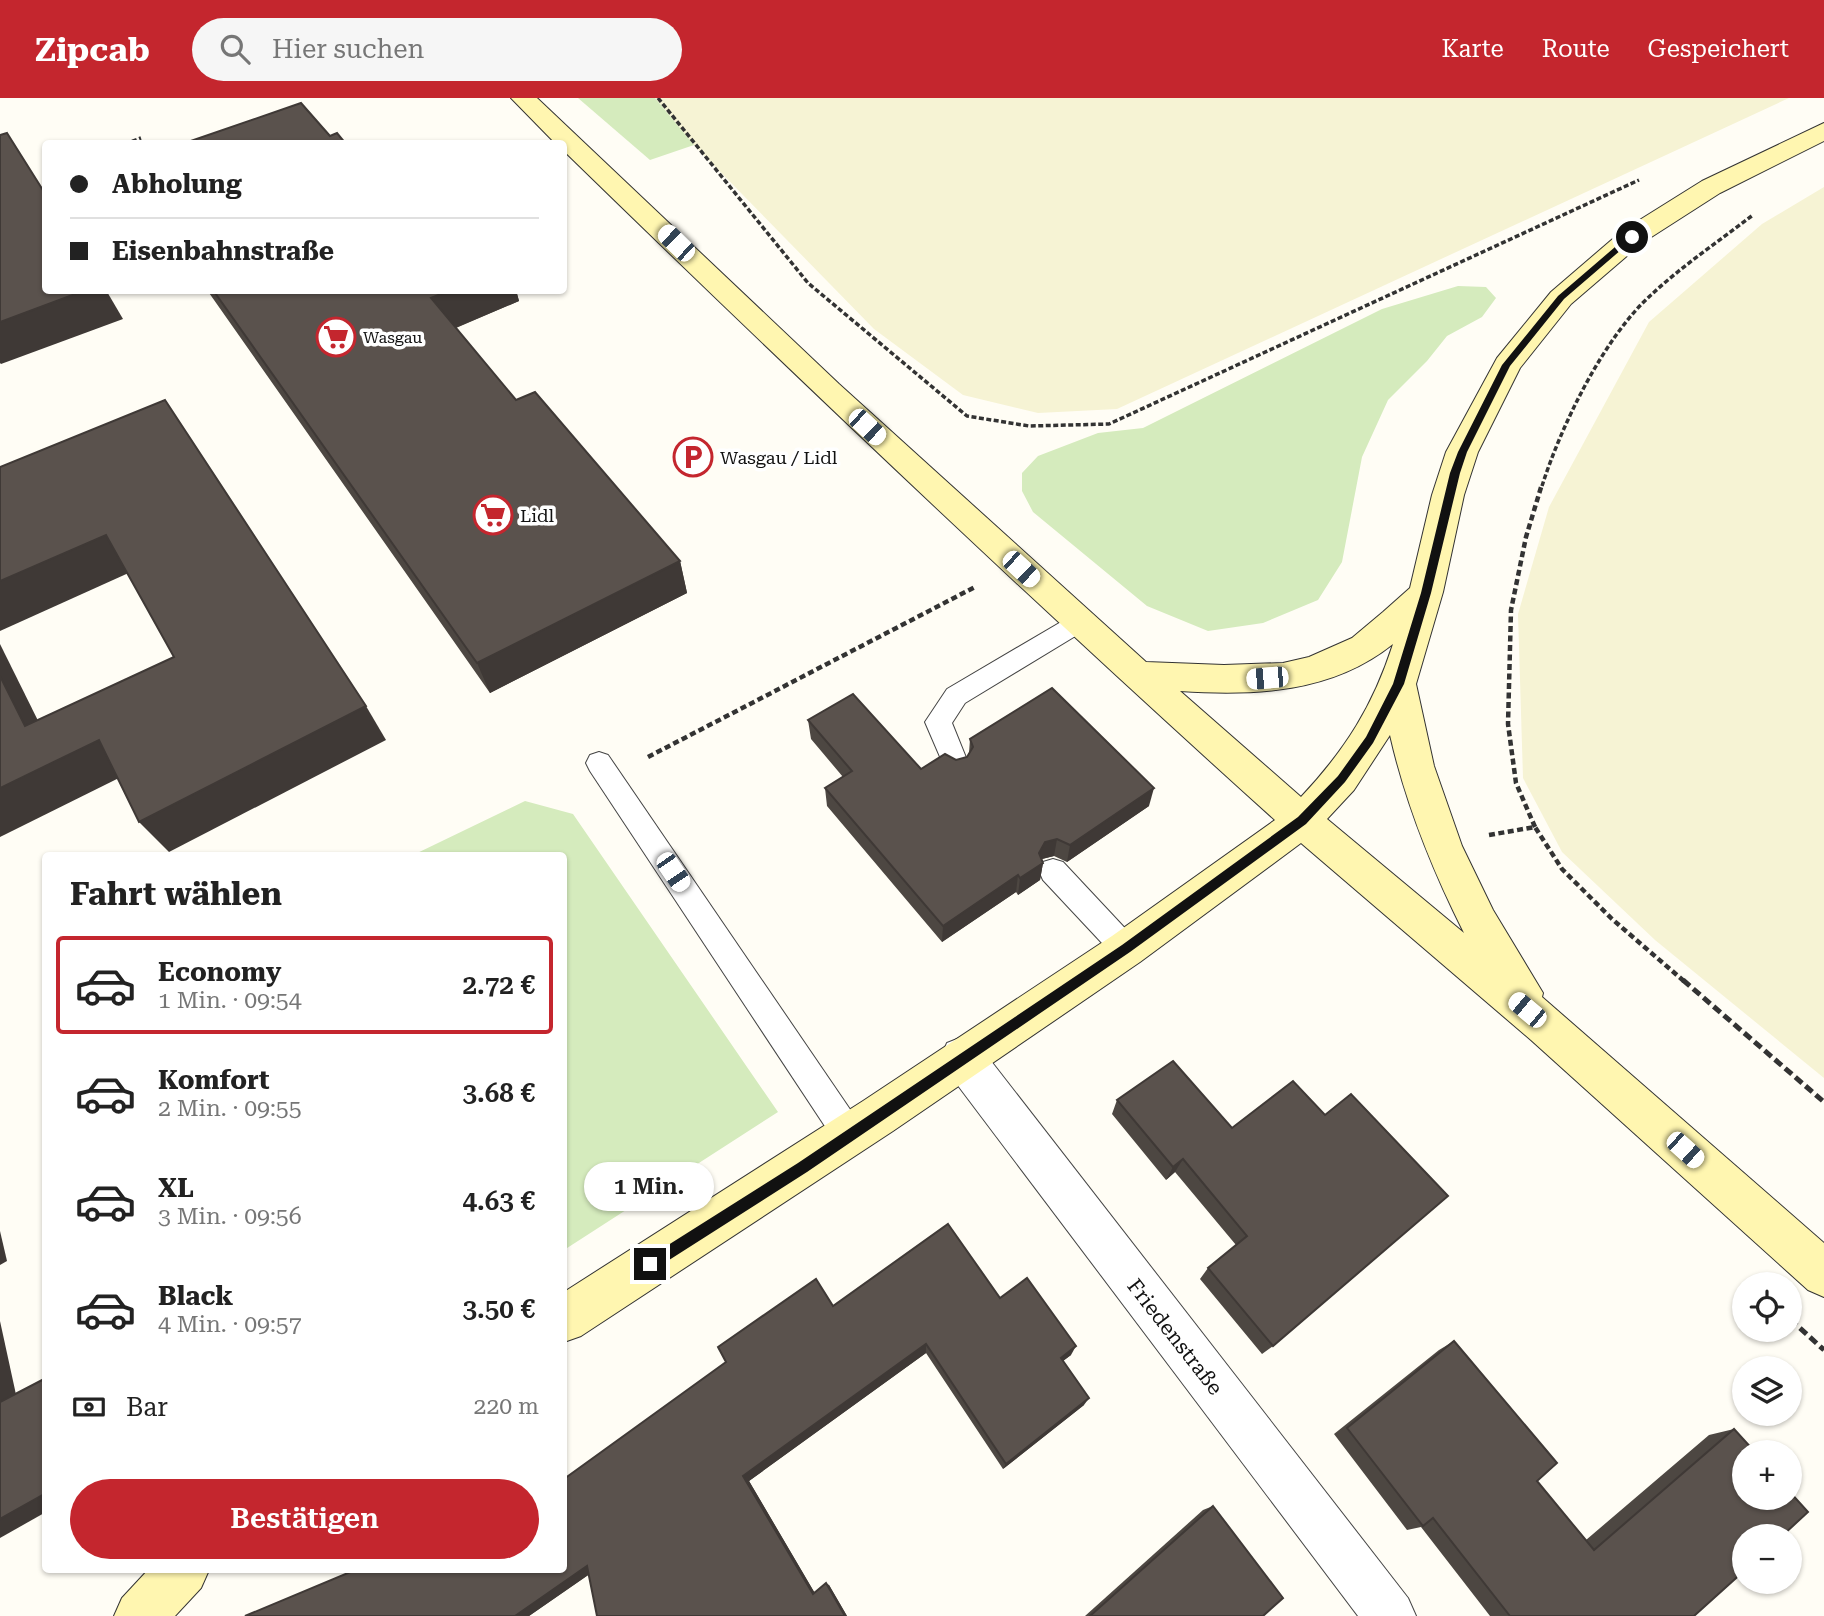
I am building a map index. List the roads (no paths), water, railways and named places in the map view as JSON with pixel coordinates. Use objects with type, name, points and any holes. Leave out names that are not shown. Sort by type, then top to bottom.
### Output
[{"type":"main road","points":[[523,98],[567,140]]},
{"type":"main road","points":[[567,1317],[849,1135],[1126,948],[1302,821],[1341,779],[1370,740],[1398,684],[1426,593],[1448,495],[1462,452],[1507,365],[1552,308],[1623,245],[1711,187],[1824,131]]},
{"type":"main road","points":[[567,140],[828,391],[1137,675],[1302,821],[1546,1026],[1824,1274]]},
{"type":"main road","points":[[1137,675],[1245,680],[1289,676],[1324,667],[1362,648],[1426,593]]},
{"type":"main road","points":[[1398,684],[1416,761],[1442,842],[1468,903],[1514,980],[1546,1026]]},
{"type":"main road","points":[[141,1616],[180,1573]]},
{"type":"street","name":"Friedenstraße","points":[[962,1057],[1390,1616]]},
{"type":"lane","points":[[956,765],[938,722],[956,696],[1079,622]]},
{"type":"lane","points":[[599,763],[849,1135]]},
{"type":"lane","points":[[1053,871],[1126,948]]},
{"type":"place","name":"Wasgau","points":[[336,337]]},
{"type":"place","name":"Wasgau / Lidl","points":[[693,457]]},
{"type":"place","name":"Lidl","points":[[493,515]]}]
